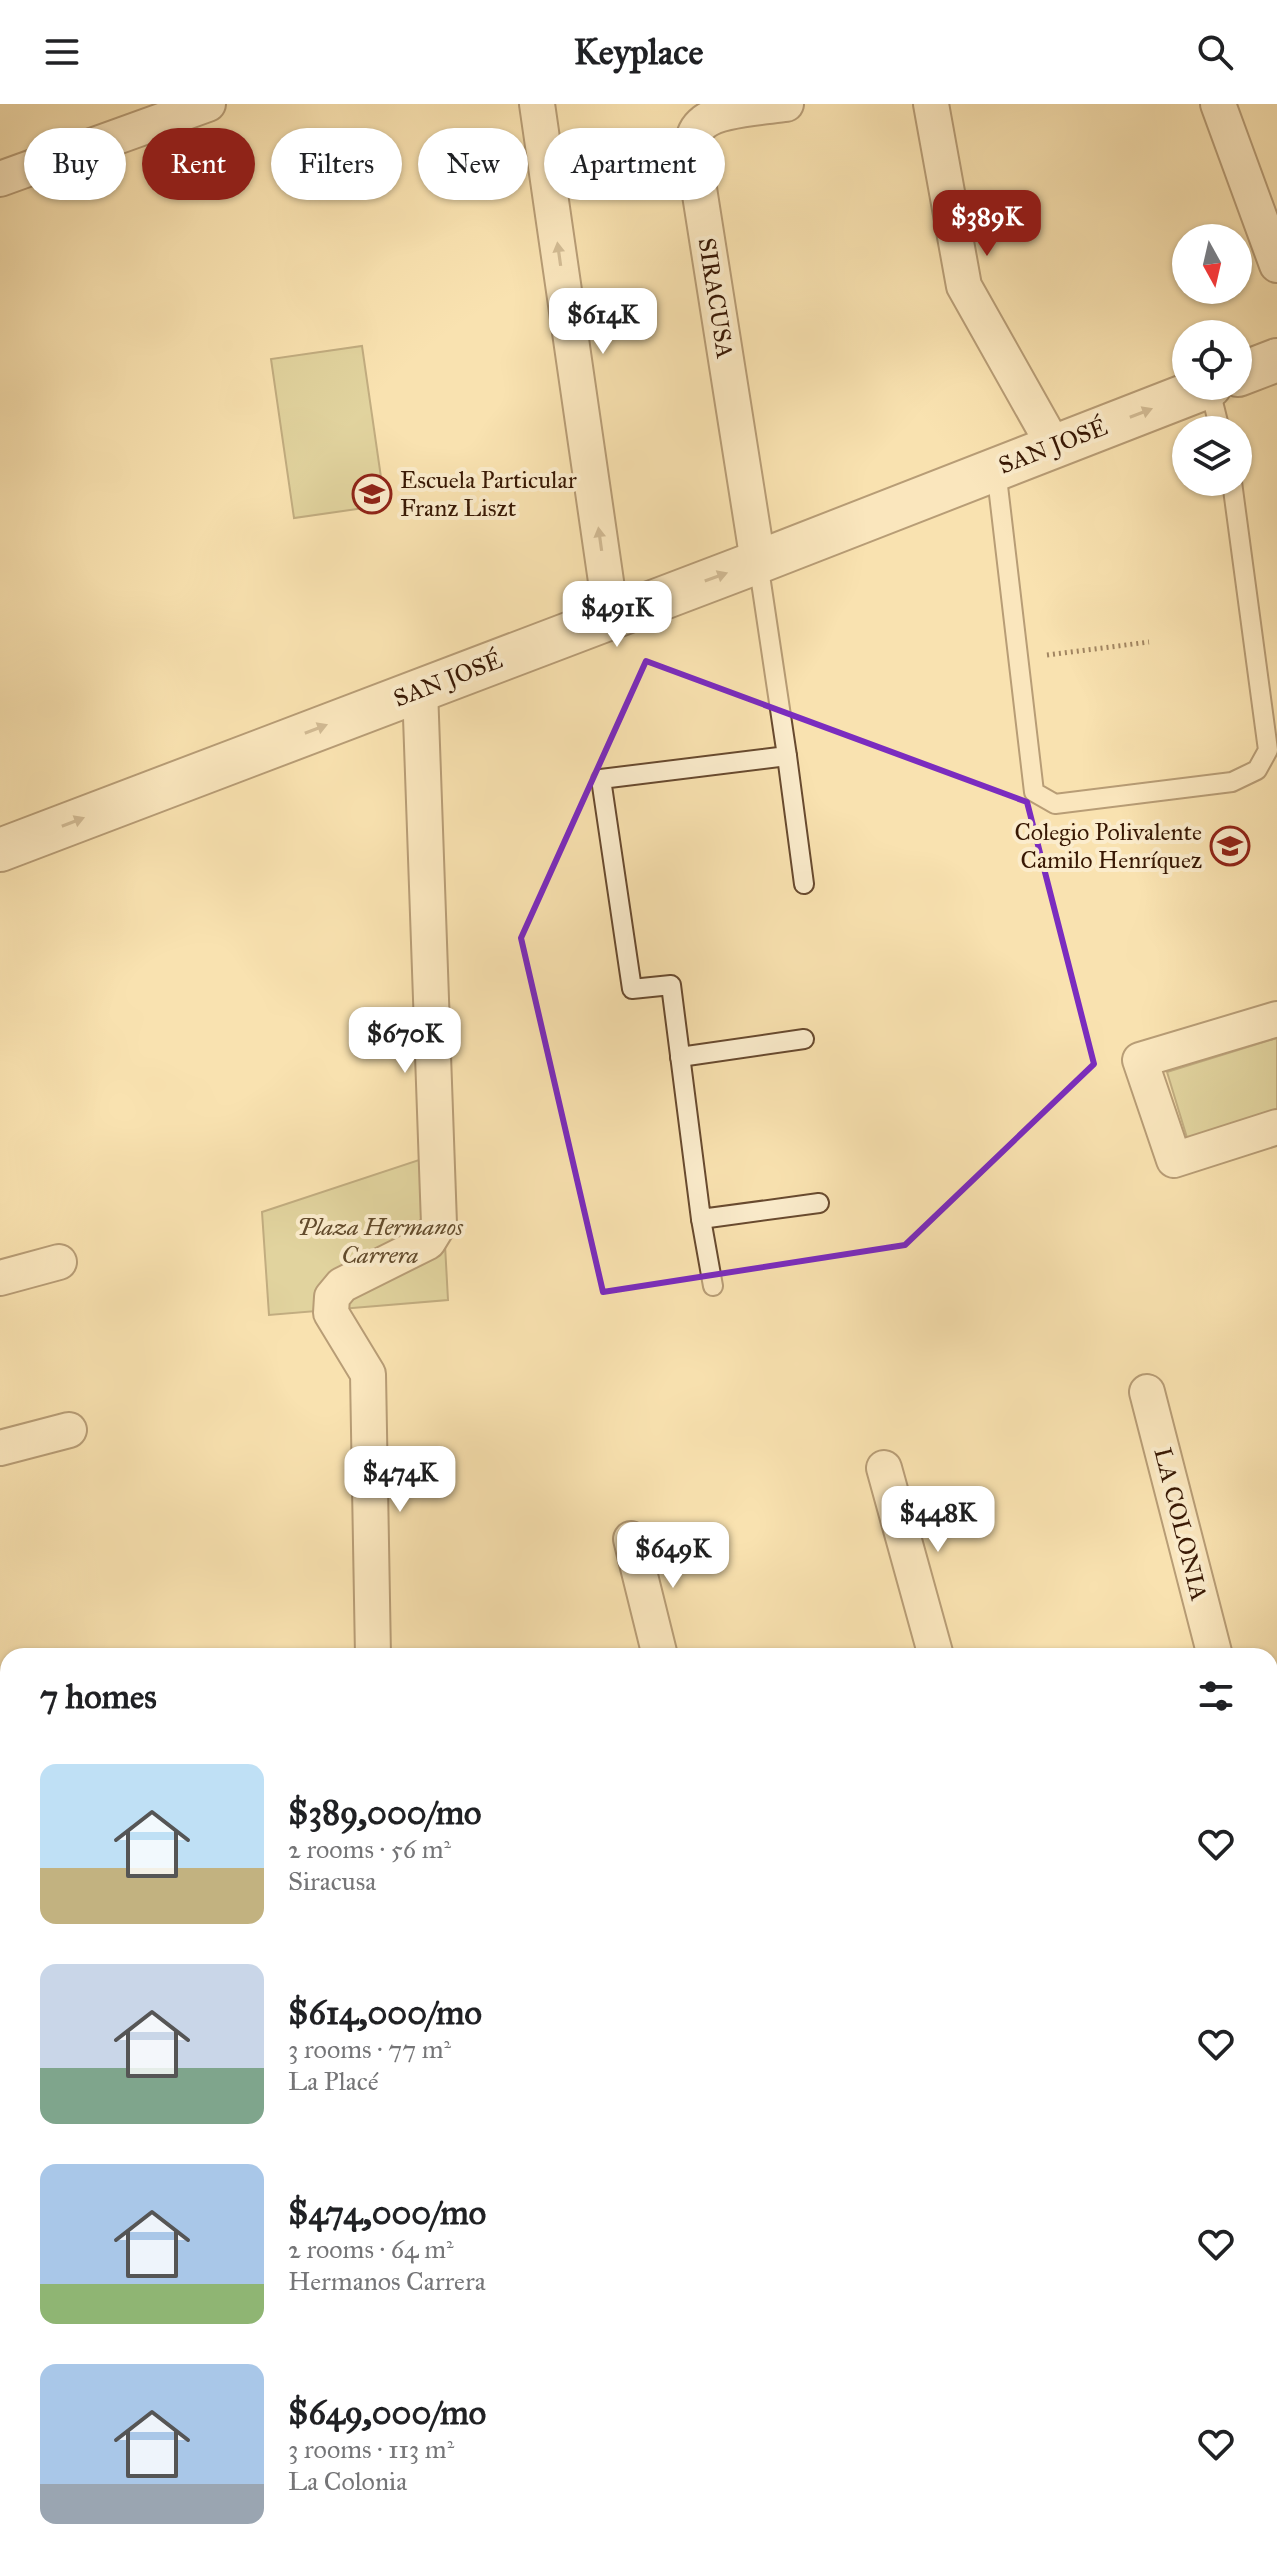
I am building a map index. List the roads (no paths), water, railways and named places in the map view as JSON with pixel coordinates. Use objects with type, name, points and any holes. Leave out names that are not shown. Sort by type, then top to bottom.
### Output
[{"type":"street","points":[[0,179],[164,111],[208,104]]},
{"type":"street","points":[[537,104],[611,616]]},
{"type":"street","name":"SIRACUSA","points":[[758,562],[692,144],[695,132],[704,121],[717,115],[786,104]]},
{"type":"street","points":[[931,104],[964,286],[1054,446]]},
{"type":"street","points":[[1218,104],[1277,265]]},
{"type":"street","points":[[1252,370],[1277,360]]},
{"type":"street","name":"SAN JOSÉ","points":[[0,850],[758,562],[1173,400]]},
{"type":"street","points":[[373,1648],[368,1374],[334,1320],[330,1305],[332,1297],[342,1285],[428,1242],[439,1224],[420,689]]},
{"type":"street","points":[[1277,1019],[1140,1060],[1174,1160],[1277,1127]]},
{"type":"street","points":[[0,1278],[59,1262]]},
{"type":"street","name":"LA COLONIA","points":[[1147,1392],[1213,1648]]},
{"type":"street","points":[[0,1448],[69,1430]]},
{"type":"street","points":[[884,1468],[934,1648]]},
{"type":"street","points":[[631,1539],[658,1648]]},
{"type":"lane","points":[[996,468],[1034,792],[1055,804],[1232,782],[1257,770],[1268,750],[1234,496]]},
{"type":"lane","points":[[758,562],[804,884]]},
{"type":"lane","points":[[713,1286],[701,1219],[671,985],[632,989],[601,779],[787,756]]},
{"type":"lane","points":[[680,1057],[804,1039]]},
{"type":"lane","points":[[701,1219],[819,1203]]},
{"type":"place","name":"Escuela Particular Franz Liszt","points":[[372,494]]},
{"type":"place","name":"Colegio Polivalente Camilo Henríquez","points":[[1230,846]]},
{"type":"park label","name":"Plaza Hermanos Carrera","points":[[380,1241]]}]
